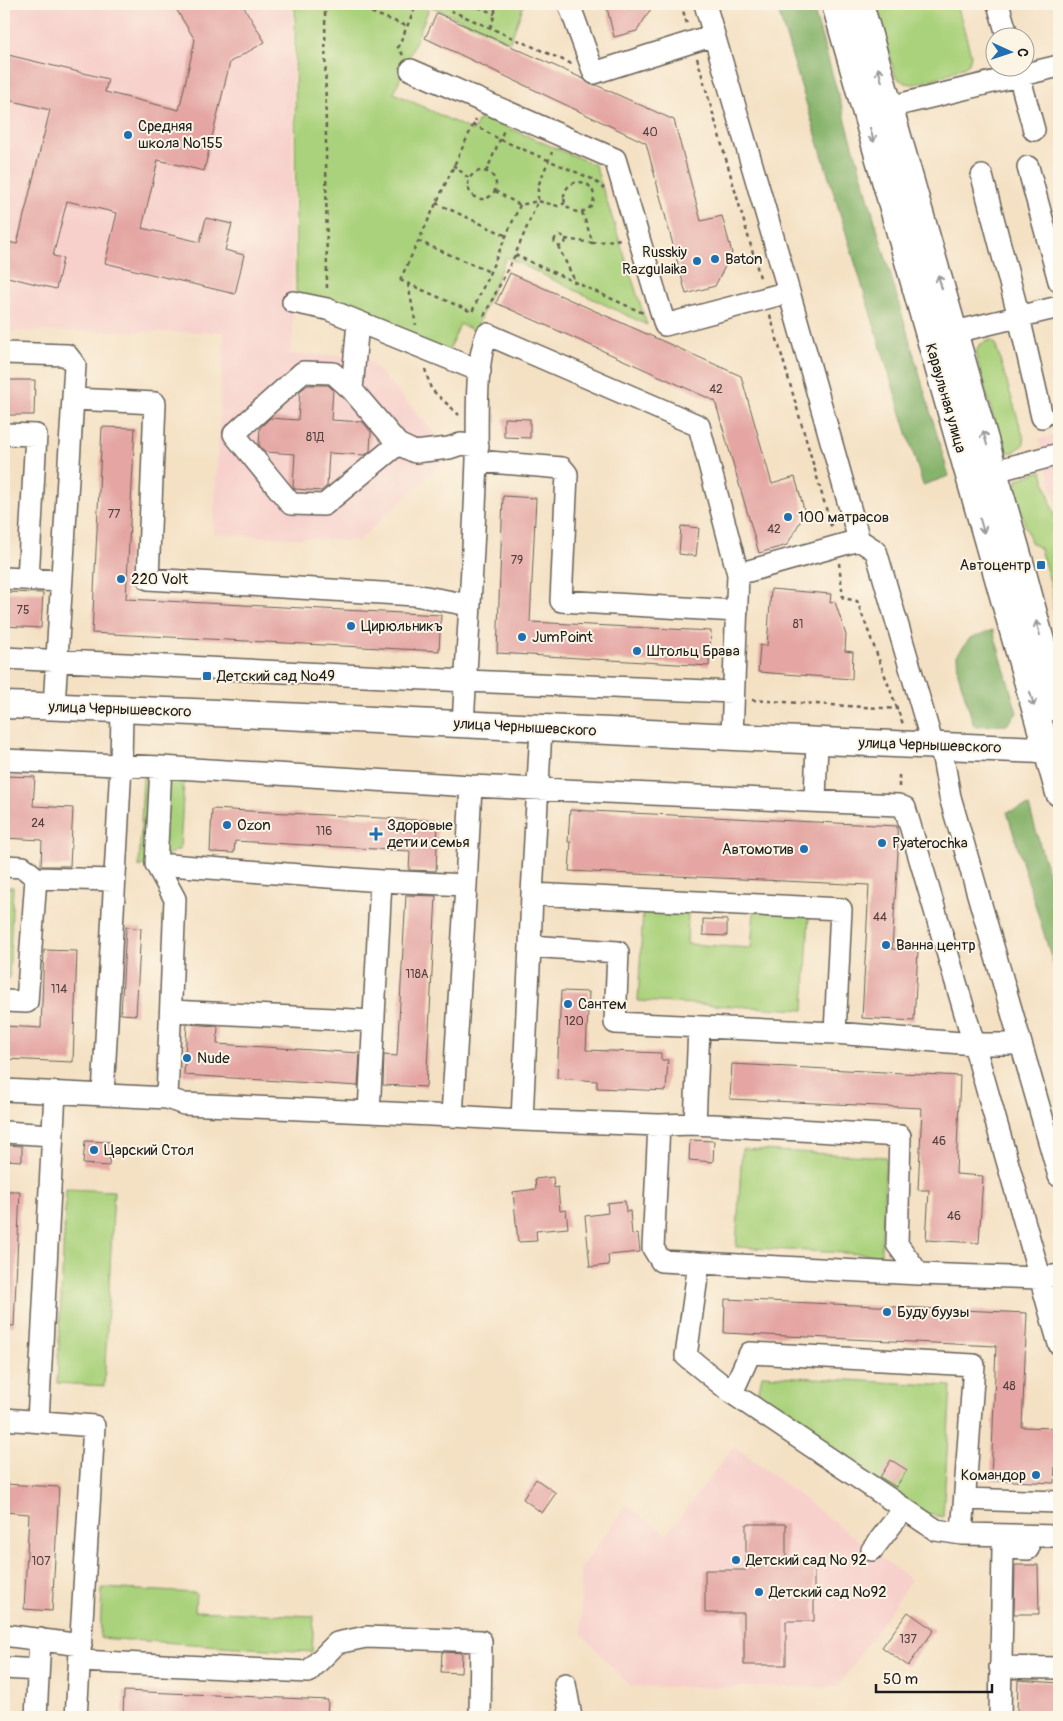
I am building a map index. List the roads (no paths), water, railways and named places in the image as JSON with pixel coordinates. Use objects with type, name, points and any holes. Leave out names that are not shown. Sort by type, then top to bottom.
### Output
[{"type":"main road","name":"Караульная улица","points":[[835,4],[1053,748],[1059,792]]},
{"type":"main road","name":"Караульная улица","points":[[860,4],[995,471],[1059,709]]},
{"type":"main road","name":"улица Чернышевского","points":[[4,705],[289,715],[540,729],[937,746],[1053,748]]},
{"type":"lane","points":[[569,4],[594,73],[714,35]]},
{"type":"lane","points":[[705,4],[858,540],[876,550],[937,746],[1059,1176]]},
{"type":"lane","points":[[998,4],[1005,28]]},
{"type":"lane","points":[[1036,69],[1059,66]]},
{"type":"lane","points":[[411,70],[615,158],[665,324],[788,292]]},
{"type":"lane","points":[[889,106],[995,78]]},
{"type":"lane","points":[[1020,78],[1034,130]]},
{"type":"lane","points":[[1028,168],[1059,281]]},
{"type":"lane","points":[[982,176],[1019,317],[1042,417]]},
{"type":"lane","points":[[293,302],[327,308],[480,371]]},
{"type":"lane","points":[[954,332],[1059,306]]},
{"type":"lane","points":[[352,390],[358,322]]},
{"type":"lane","points":[[463,724],[480,371],[487,334],[699,426],[738,574],[732,736]]},
{"type":"lane","points":[[4,353],[67,354],[75,365],[54,706]]},
{"type":"lane","points":[[398,444],[324,505],[291,504],[234,434],[303,372],[333,373],[352,390],[398,444],[414,452],[448,448],[461,444],[477,453],[562,468],[567,474],[561,601],[737,611]]},
{"type":"lane","points":[[74,399],[155,403],[148,580],[415,596],[469,605]]},
{"type":"lane","points":[[4,434],[36,435],[28,579]]},
{"type":"lane","points":[[995,471],[1059,454]]},
{"type":"lane","points":[[738,574],[858,540]]},
{"type":"lane","points":[[4,578],[62,581]]},
{"type":"lane","points":[[4,658],[733,692]]},
{"type":"lane","points":[[103,1095],[121,765],[122,710]]},
{"type":"lane","points":[[522,1120],[540,729]]},
{"type":"lane","points":[[815,802],[817,740]]},
{"type":"lane","points":[[4,760],[161,767],[538,790],[898,805],[905,808],[974,1044],[1050,1276],[1059,1344]]},
{"type":"lane","points":[[161,767],[156,864],[175,899],[167,1098]]},
{"type":"lane","points":[[452,1116],[471,786]]},
{"type":"lane","points":[[156,864],[466,885]]},
{"type":"lane","points":[[4,866],[23,867],[36,878],[114,880]]},
{"type":"lane","points":[[4,1001],[27,1002],[36,878]]},
{"type":"lane","points":[[369,1112],[382,880]]},
{"type":"lane","points":[[532,894],[841,909],[835,1033]]},
{"type":"lane","points":[[530,946],[618,952],[615,1023],[835,1033],[974,1044],[1021,1044]]},
{"type":"lane","points":[[171,1012],[374,1021]]},
{"type":"lane","points":[[695,1124],[699,1027]]},
{"type":"lane","points":[[4,1090],[167,1098],[184,1104],[522,1120],[658,1125],[695,1124],[900,1136],[897,1244],[919,1274]]},
{"type":"lane","points":[[38,1421],[55,1092]]},
{"type":"lane","points":[[658,1125],[653,1248],[661,1261],[919,1274],[1050,1276]]},
{"type":"lane","points":[[4,1132],[52,1135]]},
{"type":"lane","points":[[699,1264],[686,1356],[732,1393],[903,1510],[936,1530],[962,1534],[1059,1536]]},
{"type":"lane","points":[[732,1393],[750,1353],[974,1365],[962,1534]]},
{"type":"lane","points":[[4,1420],[94,1426],[76,1717]]},
{"type":"lane","points":[[965,1499],[1059,1502]]},
{"type":"lane","points":[[872,1550],[903,1510]]},
{"type":"lane","points":[[1000,1717],[1003,1548],[1059,1551]]},
{"type":"lane","points":[[4,1635],[40,1639],[80,1653],[308,1672],[337,1643],[366,1636],[481,1641],[480,1717]]},
{"type":"lane","points":[[36,1717],[40,1639]]},
{"type":"lane","points":[[1000,1667],[1059,1668]]},
{"type":"lane","points":[[4,1668],[38,1670]]},
{"type":"lane","points":[[565,1684],[571,1717]]},
{"type":"place","name":"Средняя школа №155","points":[[128,135]]},
{"type":"place","name":"Baton","points":[[715,259]]},
{"type":"place","name":"Russkiy Razgulaika","points":[[697,261]]},
{"type":"place","name":"100 матрасов","points":[[788,517]]},
{"type":"place","name":"Автоцентр","points":[[1041,565]]},
{"type":"place","name":"220 Volt","points":[[121,579]]},
{"type":"place","name":"Цирюльникъ","points":[[351,626]]},
{"type":"place","name":"JumPoint","points":[[522,637]]},
{"type":"place","name":"Штольц Брава","points":[[637,651]]},
{"type":"place","name":"Детский сад №49","points":[[207,676]]},
{"type":"place","name":"Ozon","points":[[227,825]]},
{"type":"place","name":"Здоровые дети и семья","points":[[376,834]]},
{"type":"place","name":"Pyaterochka","points":[[882,843]]},
{"type":"place","name":"Автомотив","points":[[804,849]]},
{"type":"place","name":"Ванна центр","points":[[886,945]]},
{"type":"place","name":"Сантем","points":[[568,1004]]},
{"type":"place","name":"Nude","points":[[187,1058]]},
{"type":"place","name":"Царский Стол","points":[[94,1150]]},
{"type":"place","name":"Буду буузы","points":[[887,1312]]},
{"type":"place","name":"Командор","points":[[1036,1475]]},
{"type":"place","name":"Детский сад № 92","points":[[736,1560]]},
{"type":"place","name":"Детский сад №92","points":[[759,1592]]}]
